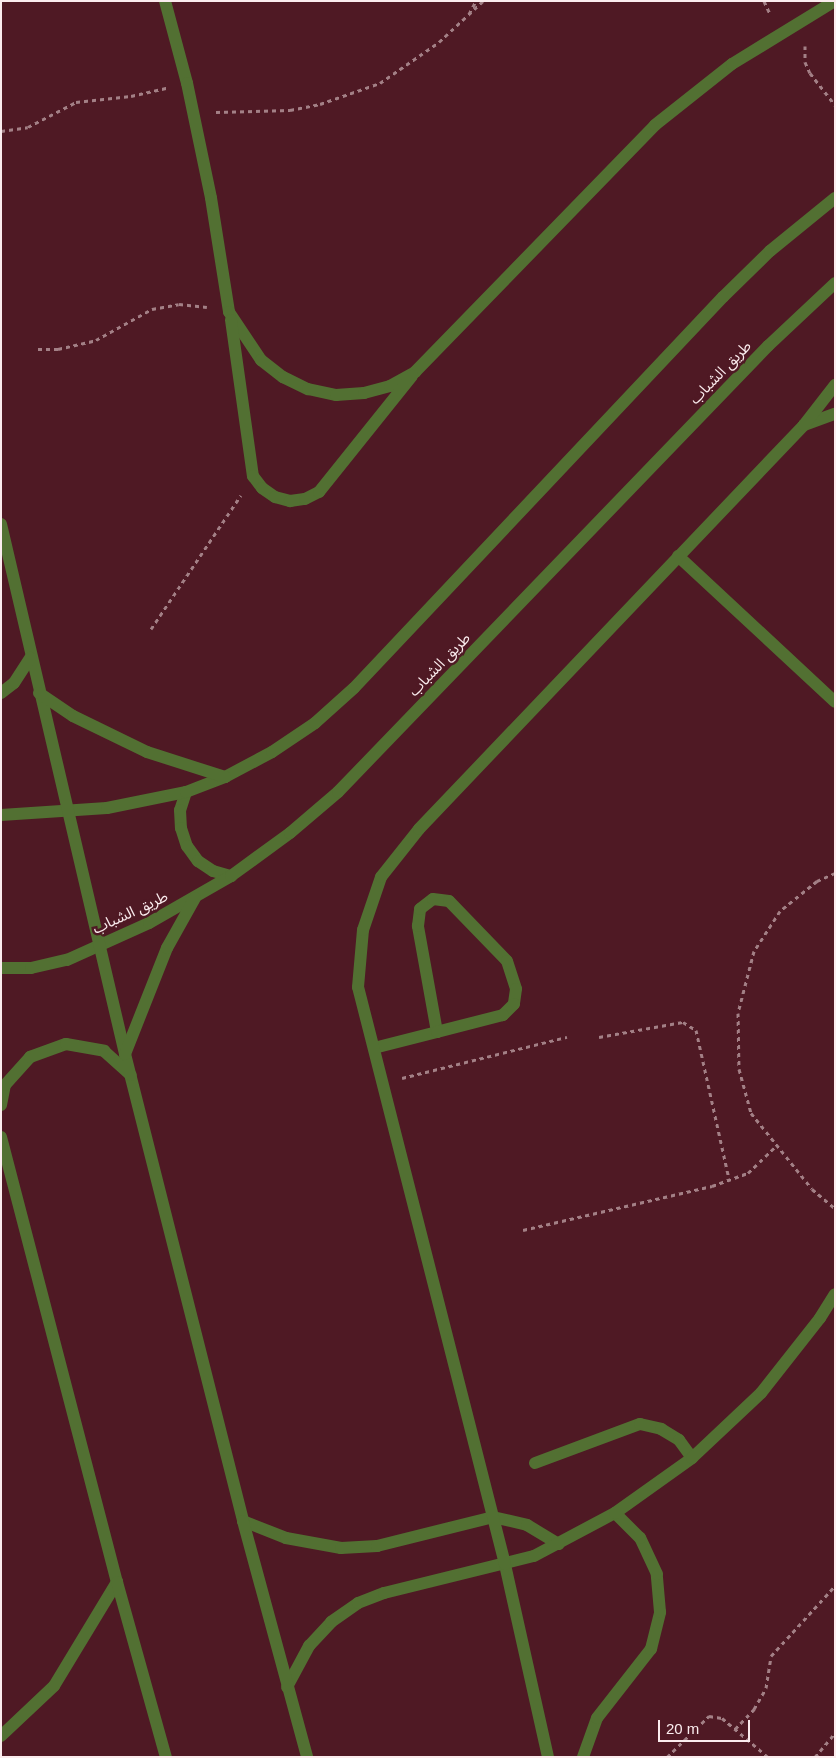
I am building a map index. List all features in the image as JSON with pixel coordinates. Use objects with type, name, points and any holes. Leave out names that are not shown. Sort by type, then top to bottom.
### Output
[{"type":"street","points":[[165,1],[187,83],[211,198],[254,476],[262,488],[275,497],[290,500],[305,499],[319,492],[415,372],[655,125],[732,64],[835,1]]},
{"type":"street","points":[[1,815],[67,811],[140,803],[186,792],[225,776],[293,738],[354,688],[723,297],[770,251],[835,198]]},
{"type":"street","name":"طريق الشباب","points":[[1,968],[31,968],[67,960],[195,898],[231,876],[290,833],[338,792],[768,346],[835,283]]},
{"type":"street","points":[[230,312],[261,360],[283,377],[308,389],[336,394],[364,393],[390,386],[415,372]]},
{"type":"street","points":[[548,1757],[493,1517],[358,987],[363,930],[381,877],[419,829],[804,425],[835,385]]},
{"type":"street","points":[[804,425],[835,414]]},
{"type":"street","points":[[1,524],[30,658],[125,1054],[243,1521],[287,1687],[308,1757]]},
{"type":"street","points":[[678,556],[835,702]]},
{"type":"street","points":[[1,692],[14,683],[30,658]]},
{"type":"street","points":[[39,693],[88,724],[147,752],[225,776]]},
{"type":"street","points":[[186,792],[180,810],[180,828],[187,846],[198,861],[213,871],[231,876]]},
{"type":"street","points":[[125,1054],[168,948],[195,898]]},
{"type":"street","points":[[374,1048],[437,1032],[503,1015],[514,1004],[516,989],[508,961],[449,901],[433,899],[420,909],[418,926],[437,1032]]},
{"type":"street","points":[[1,1104],[5,1085],[30,1057],[66,1044],[104,1051],[131,1075]]},
{"type":"street","points":[[1,1137],[117,1582],[166,1757]]},
{"type":"street","points":[[287,1687],[309,1646],[331,1622],[358,1603],[384,1592],[534,1556],[615,1513],[692,1458],[761,1393],[820,1318],[835,1294]]},
{"type":"street","points":[[535,1463],[640,1424],[661,1429],[679,1440],[692,1458]]},
{"type":"street","points":[[583,1757],[598,1718],[651,1649],[660,1612],[657,1574],[640,1538],[615,1513]]},
{"type":"street","points":[[243,1521],[286,1538],[341,1548],[376,1546],[493,1517],[527,1525],[558,1544]]},
{"type":"street","points":[[1,1736],[54,1686],[117,1582]]},
{"type":"path","points":[[466,19],[476,1]]},
{"type":"path","points":[[193,110],[236,113],[290,110],[350,94],[380,83],[410,64],[466,19],[483,1]]},
{"type":"path","points":[[816,12],[806,37],[805,62],[819,88],[835,105]]},
{"type":"path","points":[[1,131],[28,127],[76,102],[131,96],[187,83]]},
{"type":"path","points":[[38,349],[58,349],[87,343],[140,314],[165,306],[192,304],[230,312]]},
{"type":"path","points":[[151,629],[254,476]]},
{"type":"path","points":[[835,873],[817,881],[780,911],[754,951],[738,1013],[739,1069],[751,1113],[812,1189],[835,1208]]},
{"type":"path","points":[[599,1037],[683,1022],[696,1030],[729,1179]]},
{"type":"path","points":[[382,1083],[567,1037]]},
{"type":"path","points":[[523,1230],[729,1179],[748,1172],[777,1145]]},
{"type":"path","points":[[736,1729],[754,1708],[766,1688],[771,1656],[835,1586]]},
{"type":"path","points":[[667,1757],[709,1716],[722,1718],[768,1757]]},
{"type":"path","points":[[815,1757],[835,1733]]}]
